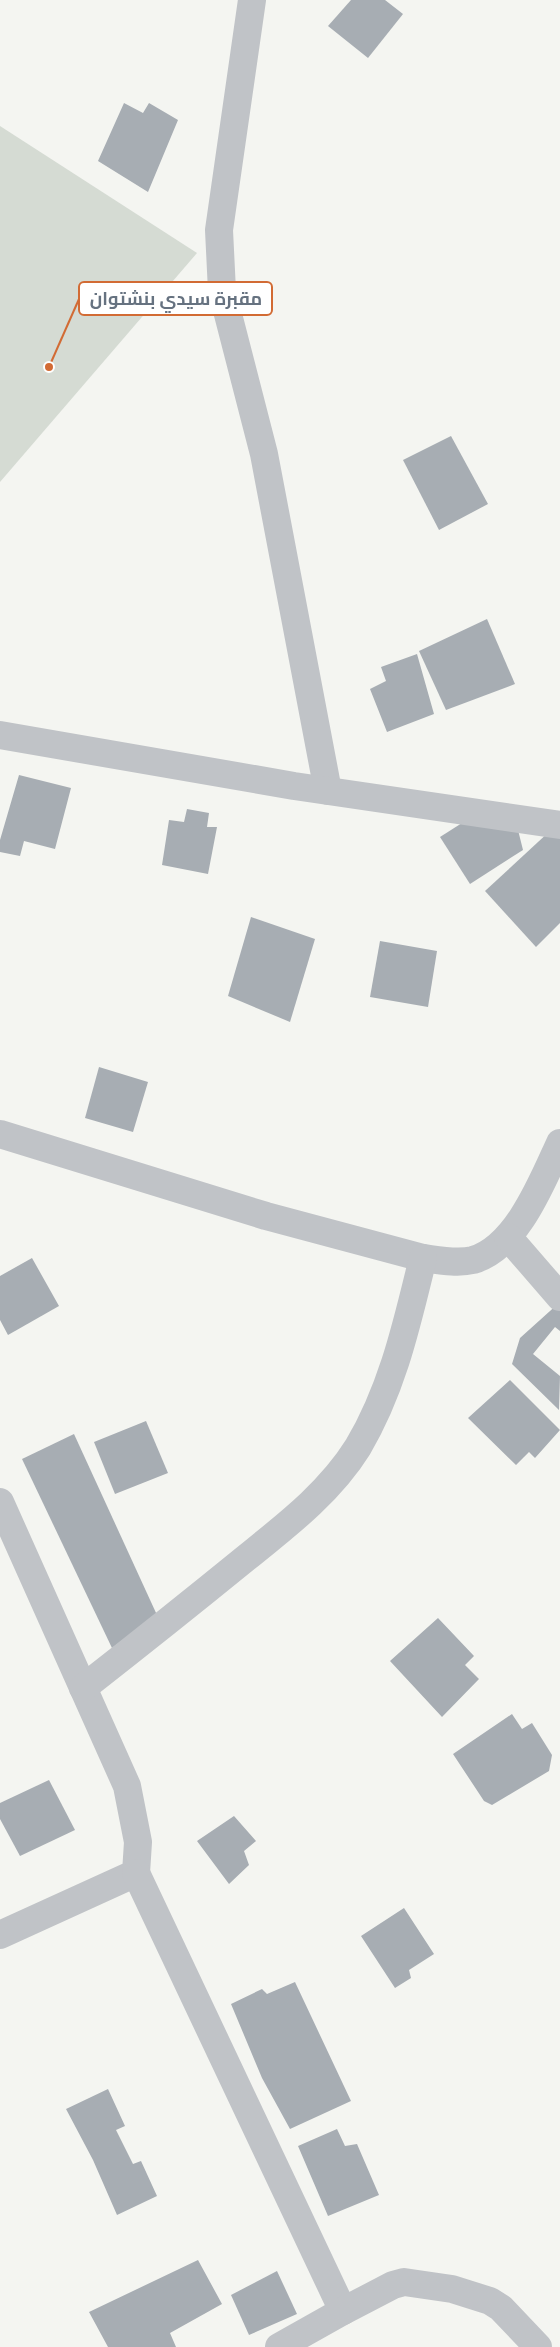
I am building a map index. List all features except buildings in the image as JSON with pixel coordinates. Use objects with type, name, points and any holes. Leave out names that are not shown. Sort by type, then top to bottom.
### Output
[{"type":"street","points":[[252,0],[219,230],[222,291],[264,454],[328,791]]},
{"type":"street","points":[[0,736],[328,791],[560,825]]},
{"type":"street","points":[[0,1134],[266,1216],[423,1258],[450,1261],[471,1261],[490,1253],[508,1237],[538,1192],[560,1143]]},
{"type":"street","points":[[508,1237],[560,1296]]},
{"type":"street","points":[[83,1688],[270,1538],[313,1502],[335,1478],[358,1447],[382,1401],[398,1358],[423,1258]]},
{"type":"street","points":[[0,1502],[127,1786],[138,1842],[136,1873],[342,2311]]},
{"type":"street","points":[[0,1935],[136,1873]]},
{"type":"street","points":[[279,2347],[342,2311],[393,2285],[404,2282],[452,2289],[474,2295],[495,2305],[538,2347]]},
{"type":"shaded area","points":[[0,126],[197,253],[0,482]]},
{"type":"place","name":"مقبرة سيدي بنشتوان","points":[[49,367]]}]
